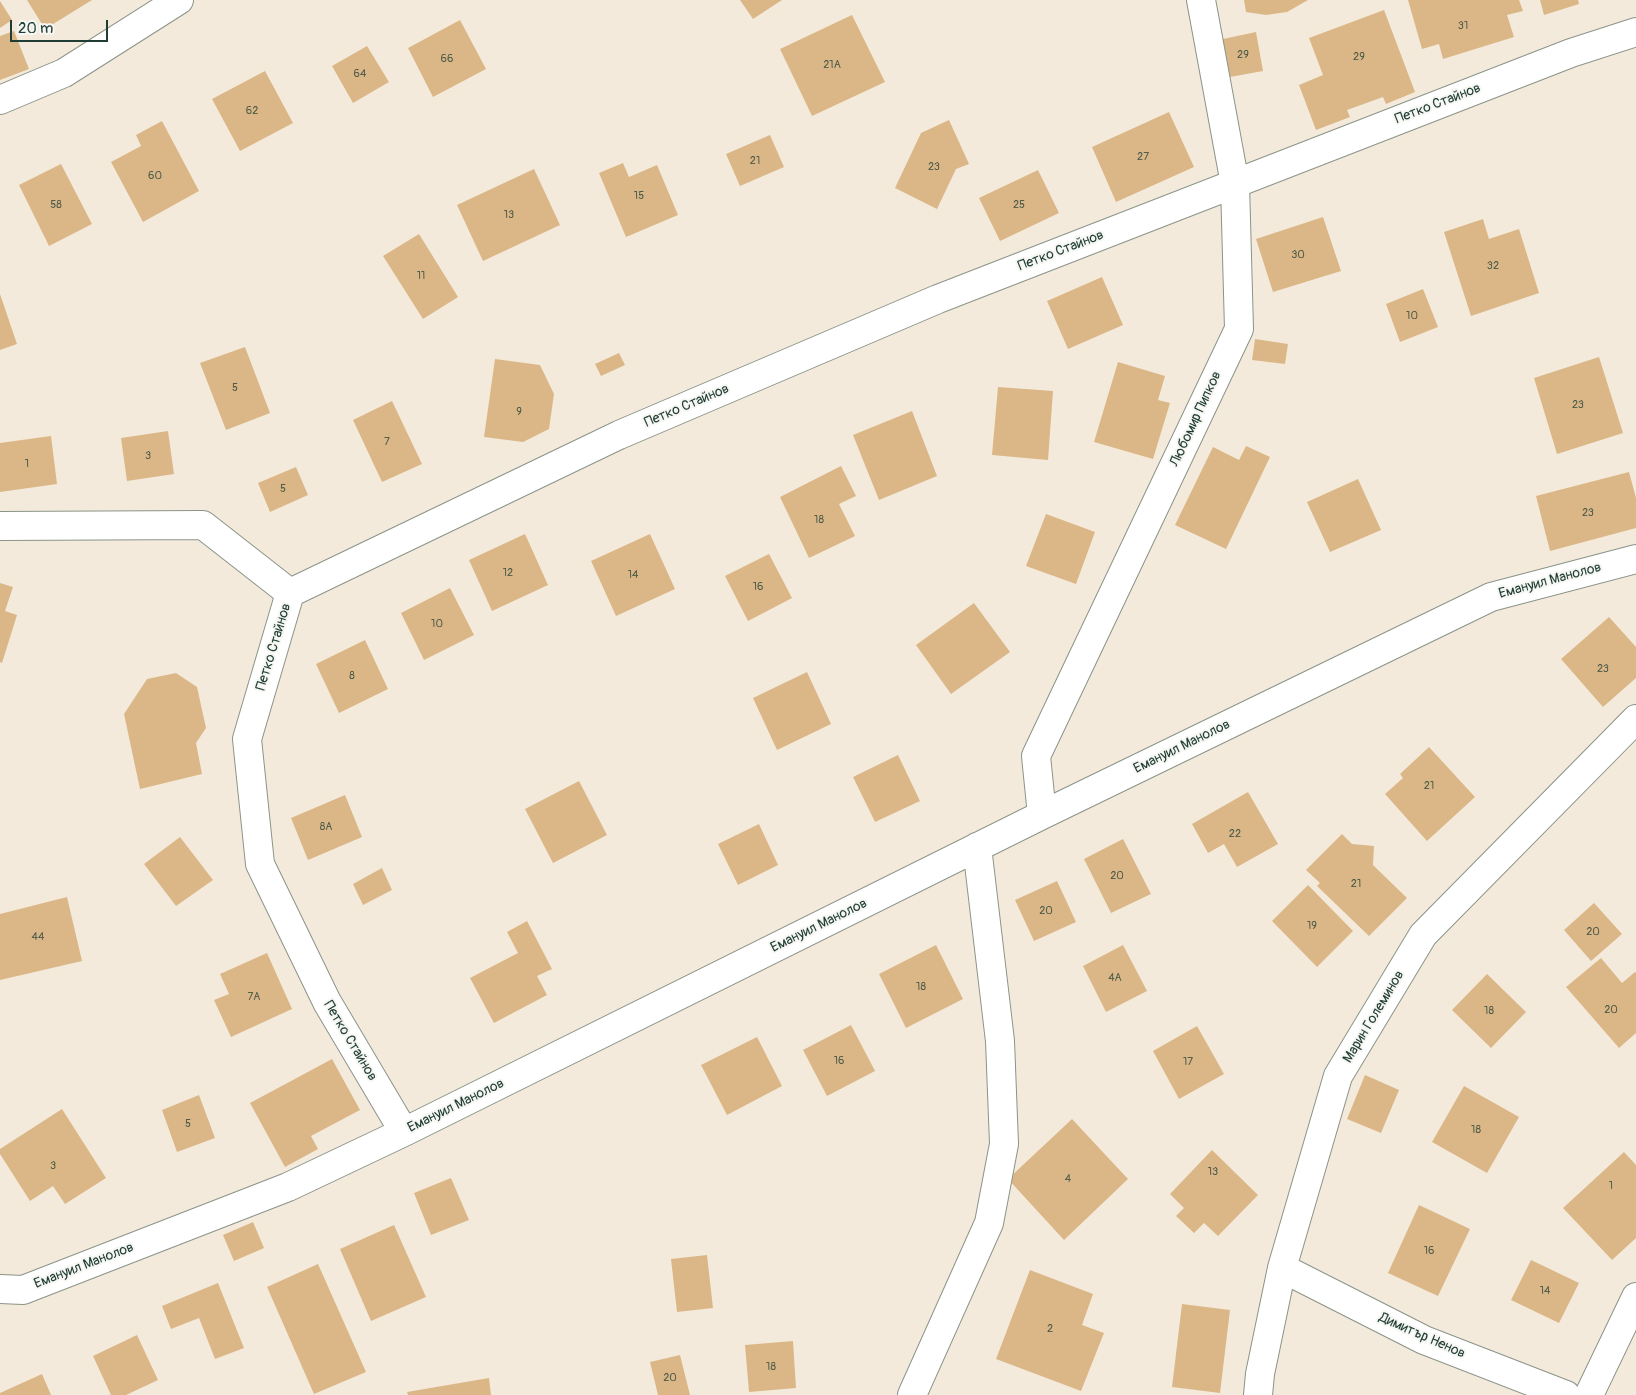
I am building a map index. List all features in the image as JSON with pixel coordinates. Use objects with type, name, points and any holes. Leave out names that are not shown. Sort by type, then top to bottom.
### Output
[{"type":"street","points":[[0,100],[64,73],[179,0]]},
{"type":"street","name":"Любомир Пипков","points":[[1042,815],[1036,756],[1239,329],[1235,184],[1201,0]]},
{"type":"street","name":"Петко Стайнов","points":[[404,1132],[327,1002],[260,864],[247,739],[290,593],[619,435],[938,299],[1571,53],[1636,32]]},
{"type":"street","points":[[0,526],[203,525],[290,593]]},
{"type":"street","name":"Емануил Манолов","points":[[0,1289],[23,1290],[288,1187],[404,1132],[1042,815],[1491,597],[1636,559]]},
{"type":"street","name":"Марин Големинов","points":[[1258,1395],[1260,1374],[1282,1268],[1338,1076],[1423,936],[1636,719]]},
{"type":"street","points":[[912,1395],[989,1223],[1004,1144],[1000,1041],[977,847]]},
{"type":"street","name":"Димитър Ненов","points":[[1282,1268],[1424,1340],[1566,1395]]},
{"type":"street","points":[[1589,1395],[1636,1297]]},
{"type":"building","points":[[27,0],[92,0],[45,29]]},
{"type":"building","points":[[740,0],[782,0],[753,19]]},
{"type":"building","points":[[1244,0],[1308,0],[1287,12],[1266,15],[1246,12]]},
{"type":"building","points":[[1408,0],[1519,0],[1523,11],[1507,15],[1514,37],[1443,59],[1439,44],[1422,49]]},
{"type":"building","points":[[1540,0],[1578,0],[1579,4],[1544,15]]},
{"type":"building","points":[[0,1],[12,20],[0,28]]},
{"type":"building","points":[[1384,10],[1415,92],[1386,104],[1383,97],[1347,110],[1350,117],[1316,130],[1299,85],[1323,75],[1309,38]]},
{"type":"building","points":[[852,15],[885,82],[812,116],[780,49]]},
{"type":"building","points":[[460,20],[486,69],[433,97],[408,48]]},
{"type":"building","points":[[14,31],[29,69],[0,80],[0,36]]},
{"type":"building","points":[[1256,32],[1263,71],[1230,77],[1223,39]]},
{"type":"building","points":[[367,46],[389,82],[353,103],[332,66]]},
{"type":"building","points":[[265,71],[293,123],[240,151],[212,99]]},
{"type":"building","points":[[1169,112],[1194,167],[1116,202],[1092,147]]},
{"type":"building","points":[[949,120],[969,164],[956,169],[937,209],[895,188],[921,133]]},
{"type":"building","points":[[162,121],[199,191],[143,222],[111,162],[141,146],[136,135]]},
{"type":"building","points":[[770,135],[784,167],[740,186],[726,154]]},
{"type":"building","points":[[623,163],[629,177],[657,165],[678,215],[626,237],[599,173]]},
{"type":"building","points":[[61,164],[92,224],[49,246],[19,185]]},
{"type":"building","points":[[534,169],[560,225],[483,261],[457,205]]},
{"type":"building","points":[[1038,170],[1059,213],[1000,241],[979,198]]},
{"type":"building","points":[[1323,217],[1341,271],[1273,292],[1256,239]]},
{"type":"building","points":[[1483,219],[1489,239],[1519,229],[1539,293],[1471,316],[1444,232]]},
{"type":"building","points":[[419,234],[458,297],[423,319],[383,256]]},
{"type":"building","points":[[1102,277],[1123,325],[1068,349],[1047,301]]},
{"type":"building","points":[[1423,289],[1438,327],[1400,342],[1386,304]]},
{"type":"building","points":[[0,294],[17,344],[0,350]]},
{"type":"building","points":[[1255,339],[1288,344],[1285,364],[1252,360]]},
{"type":"building","points":[[245,347],[270,413],[226,430],[200,363]]},
{"type":"building","points":[[619,353],[625,365],[601,376],[595,364]]},
{"type":"building","points":[[1599,357],[1623,433],[1557,454],[1534,378]]},
{"type":"building","points":[[495,359],[540,365],[554,394],[549,429],[523,442],[484,437]]},
{"type":"building","points":[[1118,362],[1165,376],[1158,400],[1170,403],[1153,459],[1094,442]]},
{"type":"building","points":[[998,387],[1053,391],[1048,460],[992,455]]},
{"type":"building","points":[[392,401],[422,464],[382,482],[353,420]]},
{"type":"building","points":[[912,411],[937,476],[879,500],[853,435]]},
{"type":"building","points":[[168,431],[174,474],[127,481],[121,438]]},
{"type":"building","points":[[51,436],[57,484],[0,492],[0,443]]},
{"type":"building","points":[[1246,446],[1270,457],[1226,549],[1175,525],[1213,447],[1239,460]]},
{"type":"building","points":[[841,466],[856,496],[839,504],[855,536],[809,558],[780,497]]},
{"type":"building","points":[[296,467],[308,495],[270,512],[258,483]]},
{"type":"building","points":[[1629,472],[1636,498],[1636,528],[1550,551],[1536,496]]},
{"type":"building","points":[[1358,479],[1381,530],[1330,552],[1307,502]]},
{"type":"building","points":[[1046,514],[1095,532],[1076,584],[1026,566]]},
{"type":"building","points":[[525,534],[548,585],[492,611],[469,560]]},
{"type":"building","points":[[650,534],[675,589],[616,616],[591,561]]},
{"type":"building","points":[[769,554],[792,598],[748,621],[725,576]]},
{"type":"building","points":[[0,583],[13,587],[5,611],[17,615],[2,663],[0,662]]},
{"type":"building","points":[[450,588],[474,635],[424,660],[401,613]]},
{"type":"building","points":[[974,603],[1010,652],[951,694],[916,645]]},
{"type":"building","points":[[1609,617],[1636,647],[1636,678],[1603,707],[1561,659]]},
{"type":"building","points":[[365,640],[388,689],[339,713],[316,664]]},
{"type":"building","points":[[807,672],[831,724],[777,750],[753,698]]},
{"type":"building","points":[[176,673],[197,687],[206,728],[196,743],[202,774],[140,789],[124,714],[147,679]]},
{"type":"building","points":[[1429,747],[1475,797],[1427,841],[1385,794],[1403,778],[1400,774]]},
{"type":"building","points":[[898,755],[920,801],[875,822],[853,777]]},
{"type":"building","points":[[579,781],[607,835],[553,863],[525,809]]},
{"type":"building","points":[[1248,792],[1278,844],[1237,867],[1224,844],[1208,853],[1192,824]]},
{"type":"building","points":[[345,795],[362,837],[308,860],[291,818]]},
{"type":"building","points":[[759,824],[778,865],[738,885],[718,844]]},
{"type":"building","points":[[1342,834],[1352,844],[1374,846],[1373,865],[1407,898],[1369,936],[1317,886],[1320,883],[1306,870]]},
{"type":"building","points":[[180,837],[213,880],[176,906],[144,864]]},
{"type":"building","points":[[1123,839],[1151,894],[1111,913],[1084,859]]},
{"type":"building","points":[[382,868],[392,890],[363,905],[353,884]]},
{"type":"building","points":[[1057,881],[1076,922],[1034,941],[1015,900]]},
{"type":"building","points":[[1308,885],[1353,931],[1317,967],[1272,921]]},
{"type":"building","points":[[67,897],[82,961],[0,980],[0,914]]},
{"type":"building","points":[[1594,903],[1622,934],[1591,961],[1564,930]]},
{"type":"building","points":[[527,921],[552,969],[537,976],[547,995],[494,1023],[470,978],[518,953],[507,932]]},
{"type":"building","points":[[936,945],[963,999],[906,1028],[879,974]]},
{"type":"building","points":[[1123,945],[1147,991],[1106,1012],[1083,966]]},
{"type":"building","points":[[267,953],[292,1009],[231,1037],[214,1000],[229,994],[220,974]]},
{"type":"building","points":[[1601,958],[1622,983],[1636,973],[1636,1033],[1619,1048],[1566,987]]},
{"type":"building","points":[[1487,974],[1526,1012],[1491,1048],[1452,1010]]},
{"type":"building","points":[[851,1025],[875,1071],[827,1096],[803,1050]]},
{"type":"building","points":[[1197,1026],[1224,1074],[1179,1099],[1153,1051]]},
{"type":"building","points":[[757,1037],[782,1086],[727,1115],[701,1065]]},
{"type":"building","points":[[332,1059],[360,1110],[311,1136],[318,1149],[285,1167],[250,1103]]},
{"type":"building","points":[[1365,1075],[1399,1090],[1381,1133],[1347,1119]]},
{"type":"building","points":[[1464,1086],[1519,1117],[1487,1173],[1432,1142]]},
{"type":"building","points":[[199,1095],[215,1138],[177,1152],[162,1110]]},
{"type":"building","points":[[62,1109],[106,1178],[65,1204],[53,1186],[30,1201],[0,1154],[0,1149]]},
{"type":"building","points":[[1072,1119],[1128,1179],[1064,1240],[1008,1179]]},
{"type":"building","points":[[1212,1150],[1258,1195],[1218,1236],[1204,1223],[1194,1233],[1176,1216],[1184,1208],[1170,1194]]},
{"type":"building","points":[[1624,1152],[1636,1165],[1636,1238],[1612,1260],[1563,1208]]},
{"type":"building","points":[[451,1178],[469,1220],[431,1235],[414,1193]]},
{"type":"building","points":[[1419,1205],[1470,1229],[1438,1296],[1388,1273]]},
{"type":"building","points":[[253,1222],[264,1248],[234,1261],[223,1235]]},
{"type":"building","points":[[394,1225],[426,1297],[371,1321],[340,1249]]},
{"type":"building","points":[[707,1255],[713,1308],[677,1312],[671,1259]]},
{"type":"building","points":[[1531,1260],[1579,1283],[1559,1323],[1511,1300]]},
{"type":"building","points":[[318,1264],[366,1372],[314,1394],[267,1287]]},
{"type":"building","points":[[1030,1270],[1093,1294],[1082,1325],[1104,1333],[1081,1391],[996,1359]]},
{"type":"building","points":[[218,1283],[244,1348],[215,1359],[199,1318],[171,1329],[162,1306]]},
{"type":"building","points":[[1182,1304],[1230,1310],[1220,1393],[1172,1387]]},
{"type":"building","points":[[137,1335],[158,1380],[126,1395],[111,1395],[93,1356]]},
{"type":"building","points":[[793,1341],[796,1388],[749,1392],[745,1345]]},
{"type":"building","points":[[680,1355],[690,1395],[658,1395],[650,1362]]},
{"type":"building","points":[[42,1374],[51,1395],[0,1395],[0,1393]]},
{"type":"building","points":[[489,1378],[491,1395],[408,1395],[407,1392]]}]
